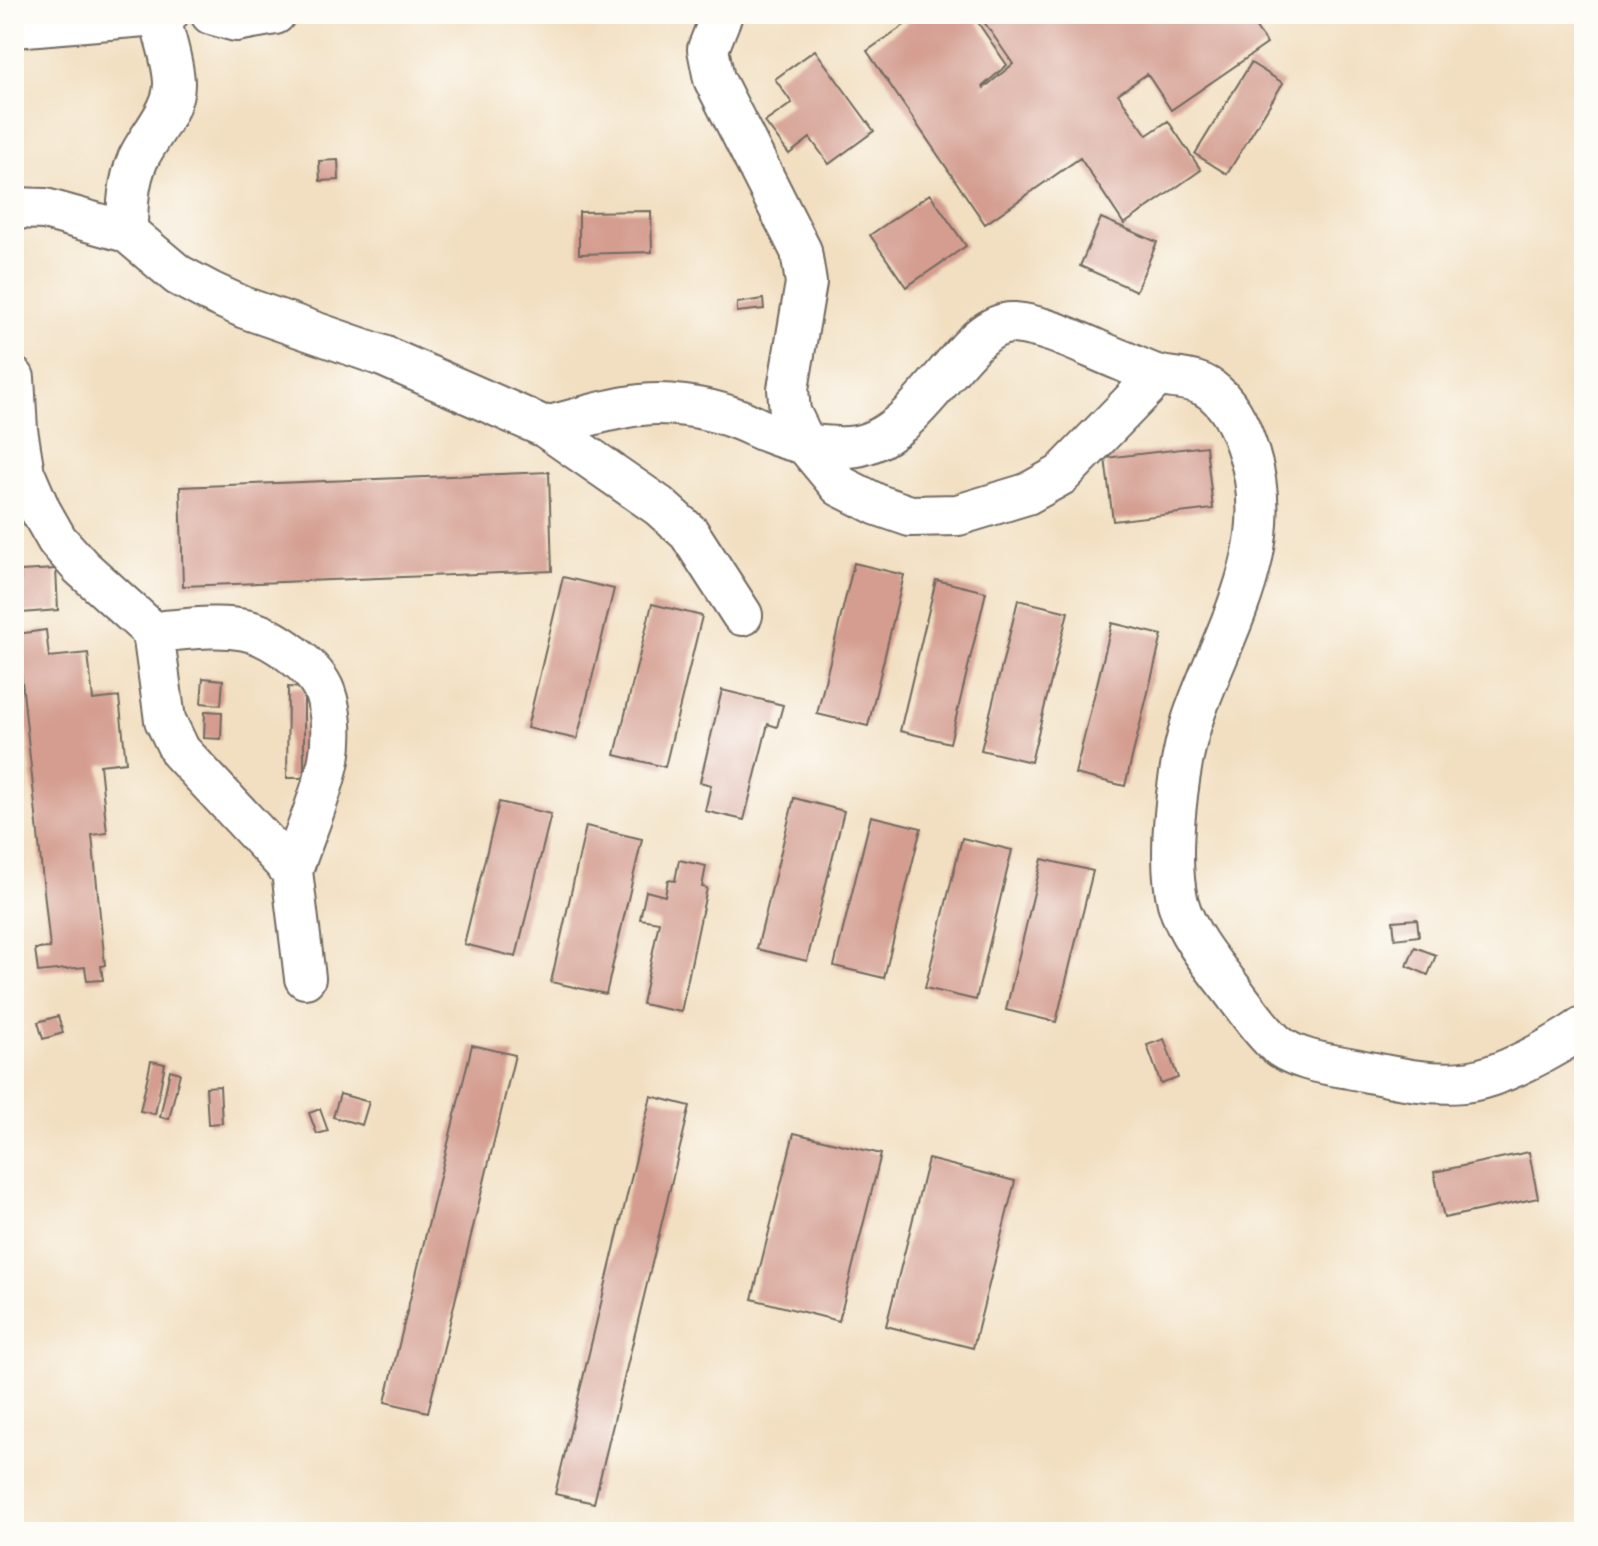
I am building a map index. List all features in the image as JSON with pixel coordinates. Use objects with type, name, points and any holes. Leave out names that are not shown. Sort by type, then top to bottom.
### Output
[{"type":"street","points":[[211,14],[236,21],[275,14]]},
{"type":"street","points":[[722,14],[708,49],[714,79],[801,251],[806,283],[788,389],[790,412],[806,445],[840,486],[878,505],[910,516],[958,515],[1027,494],[1061,475],[1158,375]]},
{"type":"street","points":[[14,27],[164,15],[174,83],[168,107],[132,176],[127,202],[127,232]]},
{"type":"street","points":[[14,208],[45,209],[127,232],[178,275],[210,292],[245,308],[383,356],[545,427],[659,506],[689,533],[742,615]]},
{"type":"street","points":[[545,427],[640,405],[677,405],[729,416],[806,445],[850,447],[871,443],[917,409],[980,336],[1009,323],[1038,328],[1158,375],[1190,380],[1210,388],[1230,408],[1245,440],[1254,469],[1257,528],[1253,562],[1192,722],[1181,774],[1173,868],[1179,906],[1220,974],[1276,1044],[1327,1065],[1438,1083],[1481,1079],[1546,1051],[1584,1027]]},
{"type":"street","points":[[14,378],[17,430],[24,473],[40,510],[57,540],[81,567],[153,632],[165,720],[180,751],[292,871]]},
{"type":"street","points":[[153,632],[217,628],[247,630],[270,639],[294,655],[325,692],[332,733],[329,760],[292,871],[305,978]]},
{"type":"building","points":[[910,14],[972,14],[1007,65],[984,88],[1013,64],[980,16],[983,14],[1246,14],[1267,44],[1171,110],[1147,74],[1118,94],[1147,135],[1168,121],[1201,170],[1124,224],[1080,158],[985,224],[867,51],[913,19]]},
{"type":"building","points":[[815,50],[874,131],[829,164],[810,138],[789,154],[765,122],[792,103],[775,79]]},
{"type":"building","points":[[1251,63],[1283,83],[1227,174],[1195,154]]},
{"type":"building","points":[[338,160],[339,180],[320,181],[319,161]]},
{"type":"building","points":[[930,194],[966,246],[906,287],[870,235]]},
{"type":"building","points":[[651,211],[652,252],[579,254],[579,212]]},
{"type":"building","points":[[1101,218],[1157,242],[1136,291],[1080,266]]},
{"type":"building","points":[[763,299],[764,309],[737,312],[737,303]]},
{"type":"building","points":[[1206,446],[1213,509],[1113,521],[1105,458]]},
{"type":"building","points":[[549,472],[552,571],[183,586],[180,487]]},
{"type":"building","points":[[854,563],[904,575],[868,726],[817,714]]},
{"type":"building","points":[[56,569],[58,610],[22,613],[20,571]]},
{"type":"building","points":[[563,577],[614,589],[577,739],[527,728]]},
{"type":"building","points":[[936,580],[986,592],[950,743],[900,731]]},
{"type":"building","points":[[1018,600],[1068,612],[1031,762],[981,750]]},
{"type":"building","points":[[652,604],[702,616],[665,767],[615,755]]},
{"type":"building","points":[[1112,623],[1162,635],[1125,786],[1075,774]]},
{"type":"building","points":[[46,630],[49,657],[88,653],[93,700],[119,697],[126,762],[100,765],[107,833],[92,835],[105,965],[101,966],[103,980],[87,981],[85,967],[38,972],[35,949],[50,948],[17,634]]},
{"type":"building","points":[[203,678],[223,680],[221,705],[201,703]]},
{"type":"building","points":[[288,687],[304,688],[304,778],[287,778]]},
{"type":"building","points":[[722,690],[783,705],[777,727],[768,724],[744,820],[705,811],[711,785],[700,782]]},
{"type":"building","points":[[205,711],[222,712],[221,739],[204,738]]},
{"type":"building","points":[[794,798],[844,811],[807,961],[757,949]]},
{"type":"building","points":[[499,802],[551,814],[516,957],[464,944]]},
{"type":"building","points":[[871,816],[921,828],[884,978],[834,966]]},
{"type":"building","points":[[586,826],[642,839],[606,994],[551,982]]},
{"type":"building","points":[[962,838],[1012,850],[976,1000],[925,988]]},
{"type":"building","points":[[1042,859],[1093,871],[1056,1022],[1006,1010]]},
{"type":"building","points":[[679,860],[706,866],[702,887],[707,888],[681,1012],[642,1004],[659,922],[640,919],[646,891],[665,896],[668,880],[675,881]]},
{"type":"building","points":[[1417,919],[1419,936],[1395,939],[1393,921]]},
{"type":"building","points":[[1415,947],[1436,955],[1428,975],[1407,966]]},
{"type":"building","points":[[58,1016],[63,1033],[43,1039],[38,1022]]},
{"type":"building","points":[[1164,1039],[1178,1078],[1161,1084],[1147,1045]]},
{"type":"building","points":[[472,1045],[515,1055],[428,1412],[385,1402]]},
{"type":"building","points":[[151,1061],[165,1064],[155,1114],[140,1111]]},
{"type":"building","points":[[170,1070],[180,1073],[169,1119],[160,1117]]},
{"type":"building","points":[[220,1086],[222,1123],[208,1124],[206,1087]]},
{"type":"building","points":[[340,1094],[369,1102],[362,1125],[333,1117]]},
{"type":"building","points":[[651,1096],[690,1106],[594,1503],[555,1494]]},
{"type":"building","points":[[320,1109],[328,1131],[317,1134],[309,1113]]},
{"type":"building","points":[[794,1133],[881,1154],[839,1321],[752,1299]]},
{"type":"building","points":[[1529,1152],[1538,1198],[1444,1218],[1434,1172]]},
{"type":"building","points":[[928,1159],[1015,1181],[973,1348],[886,1326]]}]
